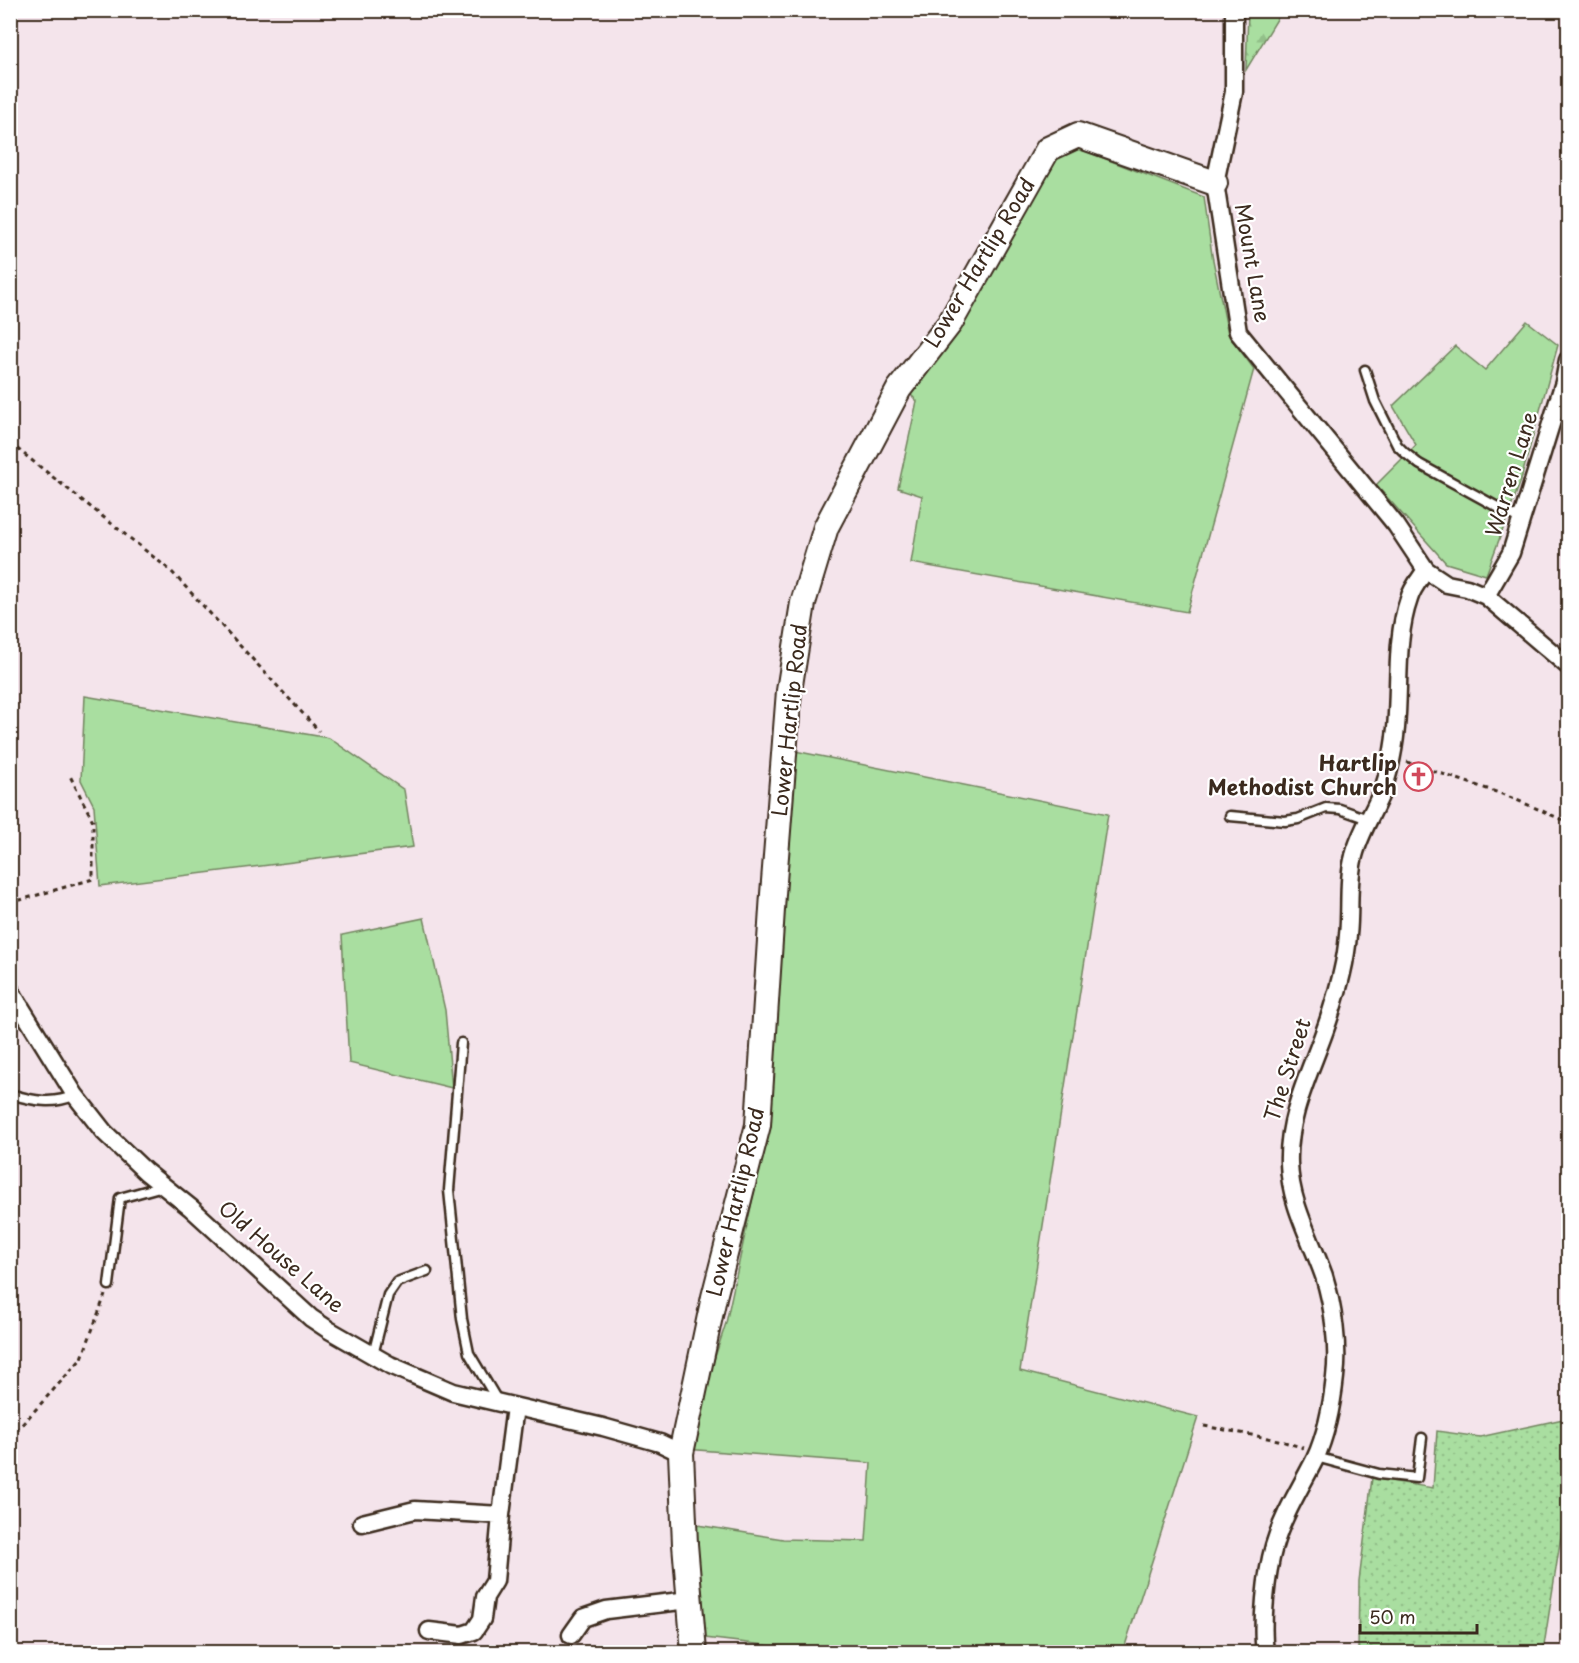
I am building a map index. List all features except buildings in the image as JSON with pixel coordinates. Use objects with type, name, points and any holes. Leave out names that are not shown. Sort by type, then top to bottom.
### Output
[{"type":"street","name":"Mount Lane","points":[[1234,10],[1234,92],[1215,183],[1239,332],[1396,525],[1426,570]]},
{"type":"street","name":"Lower Hartlip Road","points":[[694,1653],[681,1453],[714,1297],[759,1125],[773,894],[789,691],[803,603],[826,527],[899,389],[950,322],[1048,149],[1078,135],[1215,183]]},
{"type":"street","name":"Warren Lane","points":[[1486,596],[1510,553],[1569,360]]},
{"type":"street","points":[[1426,570],[1447,584],[1467,588],[1486,596],[1569,666]]},
{"type":"street","name":"The Street","points":[[1265,1653],[1263,1639],[1266,1589],[1274,1546],[1292,1502],[1317,1454],[1327,1424],[1336,1372],[1335,1337],[1324,1278],[1297,1208],[1290,1181],[1289,1140],[1293,1117],[1345,966],[1353,858],[1382,791],[1392,757],[1405,611],[1410,595],[1426,570]]},
{"type":"street","name":"Old House Lane","points":[[10,990],[75,1095],[104,1132],[311,1318],[390,1365],[453,1392],[603,1427],[660,1443],[681,1453]]},
{"type":"street","points":[[429,1631],[462,1635],[474,1631],[482,1620],[485,1597],[495,1581],[515,1407]]},
{"type":"street","points":[[362,1523],[415,1510],[501,1515]]},
{"type":"street","points":[[571,1635],[583,1618],[606,1610],[689,1600]]},
{"type":"lane","points":[[1365,370],[1396,445],[1419,464],[1521,520]]},
{"type":"lane","points":[[1230,816],[1285,821],[1298,819],[1326,808],[1340,809],[1368,819]]},
{"type":"lane","points":[[461,1043],[449,1190],[462,1319],[469,1353],[499,1403]]},
{"type":"lane","points":[[10,1094],[50,1102],[75,1095]]},
{"type":"lane","points":[[109,1285],[120,1198],[163,1186]]},
{"type":"lane","points":[[373,1355],[388,1295],[397,1282],[427,1271]]},
{"type":"lane","points":[[1317,1454],[1379,1474],[1417,1478],[1422,1438]]},
{"type":"path","points":[[10,443],[170,570],[319,732]]},
{"type":"path","points":[[1392,757],[1505,795],[1569,822]]},
{"type":"path","points":[[10,903],[93,879],[93,821],[69,774]]},
{"type":"path","points":[[10,1438],[82,1358],[109,1285]]},
{"type":"path","points":[[1204,1426],[1278,1440],[1317,1454]]},
{"type":"green space","points":[[1248,11],[1282,11],[1246,70]]},
{"type":"green space","points":[[1075,147],[1204,197],[1212,255],[1228,334],[1254,369],[1187,612],[911,563],[922,496],[898,488],[917,401],[906,390],[958,329],[1057,159]]},
{"type":"green space","points":[[1527,321],[1558,345],[1520,483],[1486,575],[1446,563],[1376,485],[1416,445],[1393,406],[1455,346],[1485,370]]},
{"type":"green space","points":[[85,696],[329,738],[404,790],[413,847],[100,886],[94,806],[81,780]]},
{"type":"green space","points":[[790,750],[1108,814],[1020,1371],[1198,1417],[1123,1652],[823,1652],[705,1638],[691,1524],[783,1539],[866,1541],[871,1463],[685,1449],[726,1323],[768,1127]]},
{"type":"green space","points":[[424,918],[445,1010],[452,1088],[349,1063],[342,935]]},
{"type":"green space","points":[[1568,1418],[1568,1491],[1543,1652],[1358,1652],[1359,1581],[1372,1478],[1433,1488],[1437,1431],[1480,1437]]},
{"type":"place","name":"Hartlip Methodist Church","points":[[1418,776]]}]
